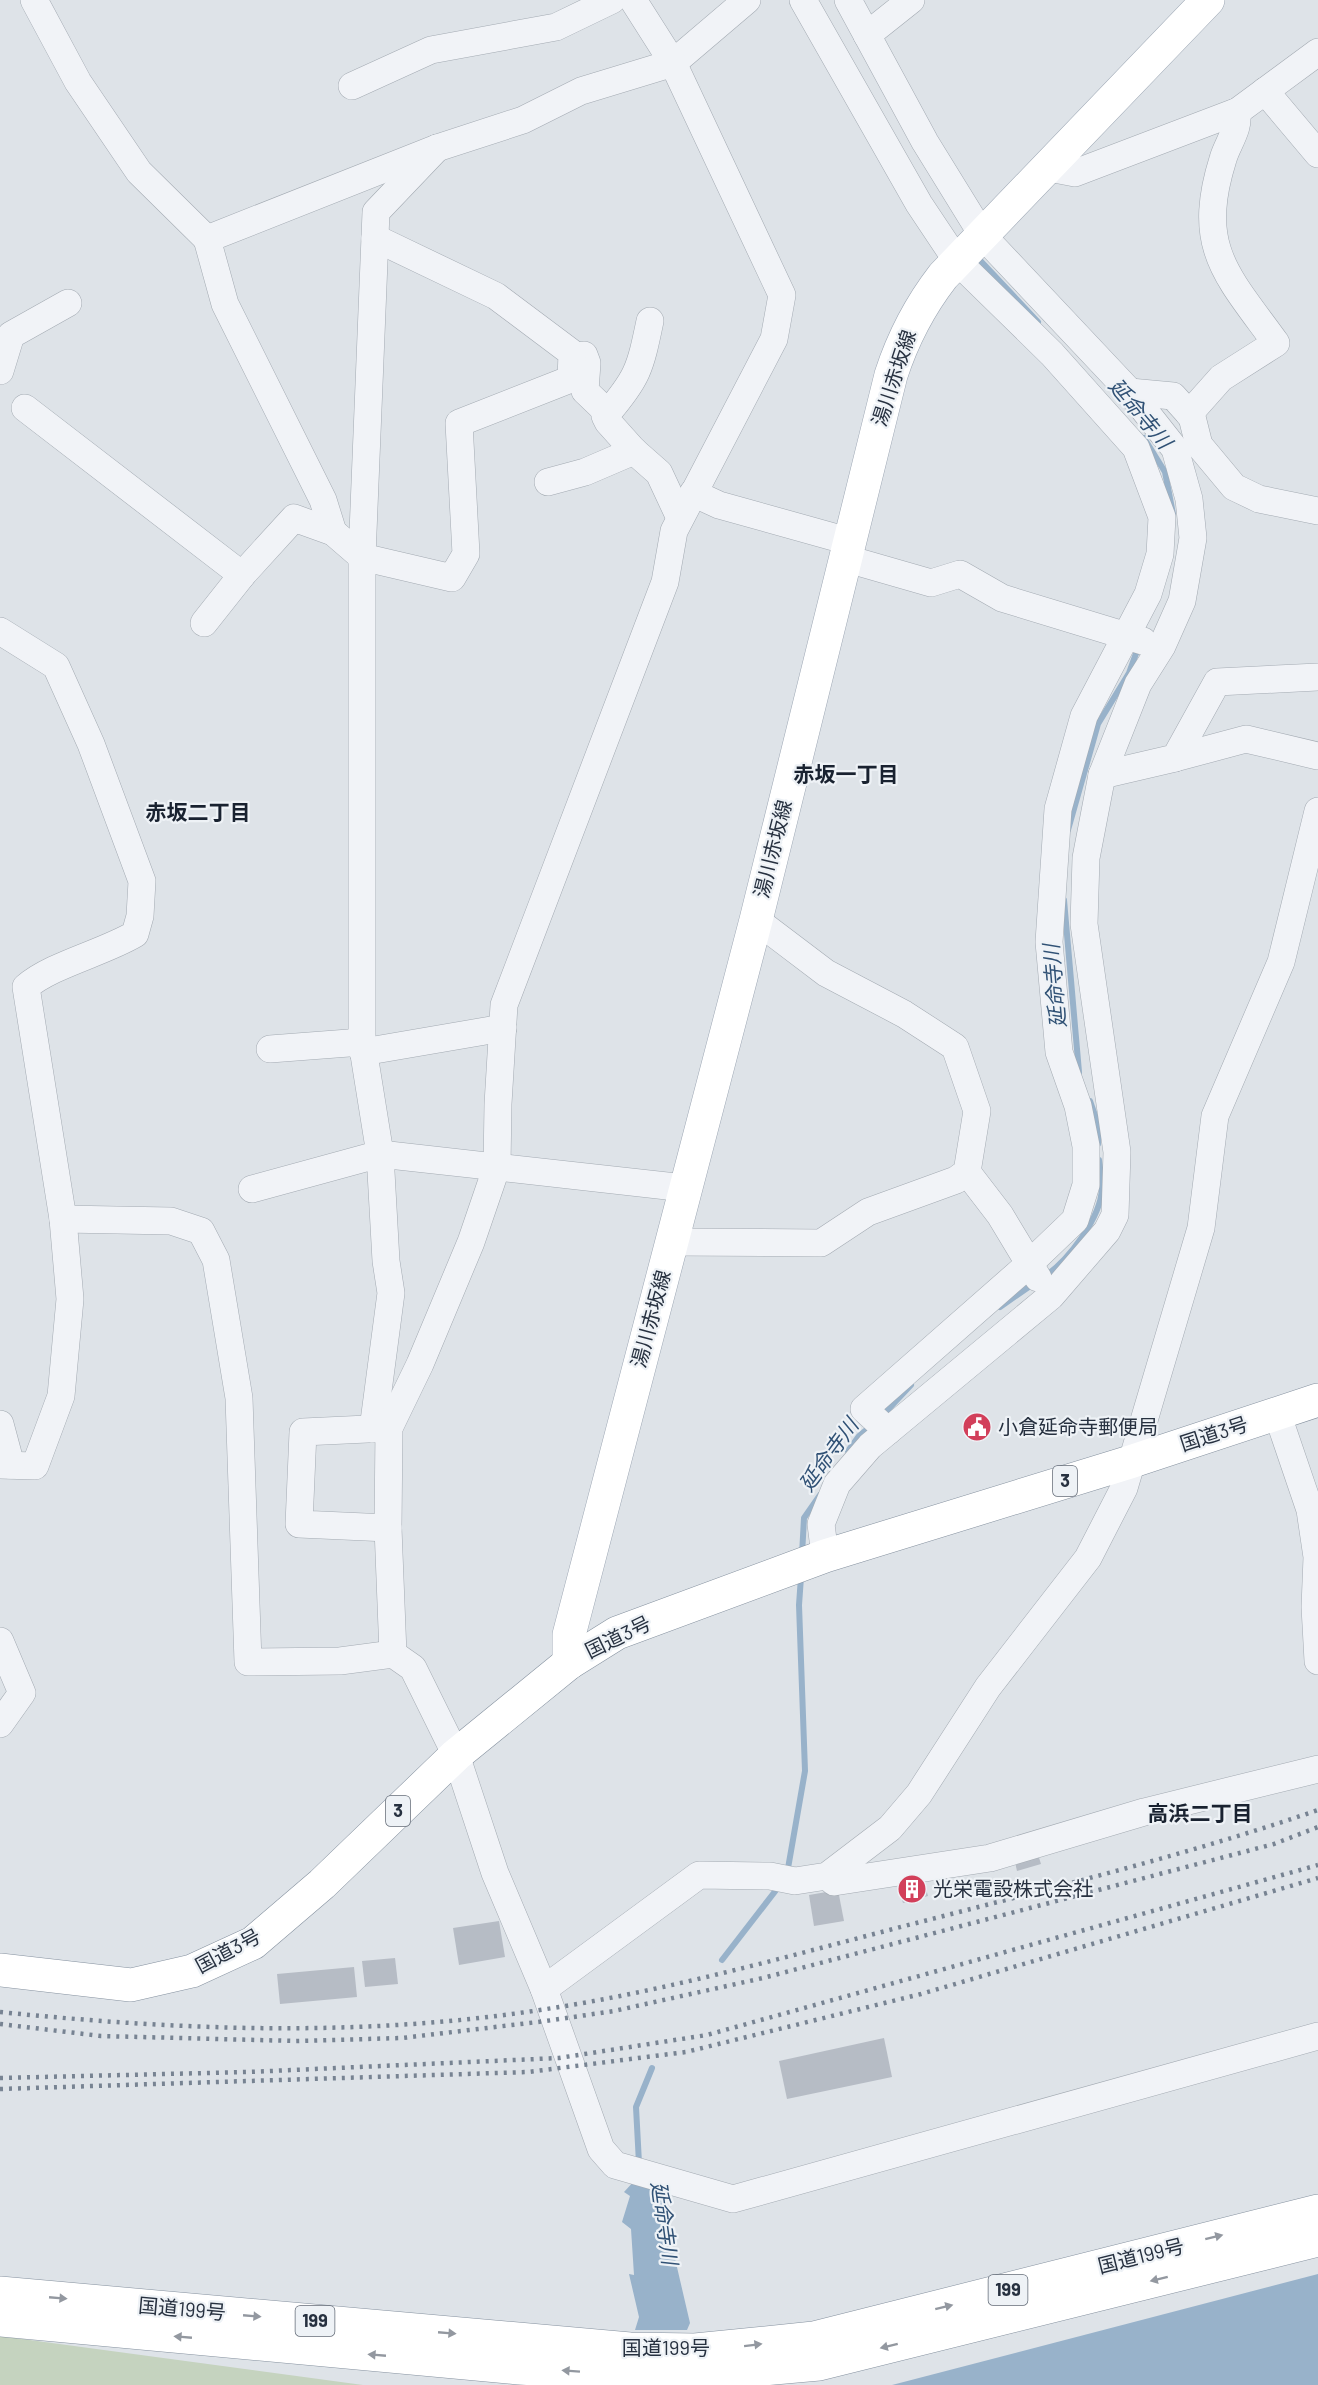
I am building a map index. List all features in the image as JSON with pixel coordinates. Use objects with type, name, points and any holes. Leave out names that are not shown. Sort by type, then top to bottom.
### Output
[{"type":"main road","name":"湯川赤坂線","points":[[569,1663],[569,1635],[756,920],[846,550],[891,375],[903,338],[922,303],[957,261],[1049,168],[1195,5]]},
{"type":"main road","name":"国道3号","points":[[0,1970],[131,1985],[192,1971],[253,1943],[322,1884],[456,1755],[569,1663],[617,1633],[818,1559],[1130,1462],[1318,1400]]},
{"type":"main road","name":"国道199号","points":[[696,2362],[814,2338],[1318,2211]]},
{"type":"main road","name":"国道199号","points":[[0,2320],[519,2368],[630,2362],[819,2364],[1318,2240]]},
{"type":"main road","name":"国道199号","points":[[0,2293],[630,2362]]},
{"type":"street","points":[[34,0],[78,82],[139,171],[207,239],[225,304],[323,500],[333,532]]},
{"type":"street","points":[[352,86],[431,50],[556,27],[612,0]]},
{"type":"street","points":[[381,1429],[420,1364],[471,1242],[497,1166],[504,1005],[665,582],[674,531],[774,339],[782,295],[673,63],[633,0]]},
{"type":"street","points":[[207,239],[437,148],[523,120],[581,91],[673,63],[747,0]]},
{"type":"street","points":[[803,0],[919,204],[957,261],[1052,354],[1136,448],[1162,516],[1160,554],[1148,594],[1084,716],[1058,809],[1049,942],[1059,1052],[1078,1106],[1086,1146],[1086,1185],[1075,1220],[1028,1265],[864,1409],[888,1431]]},
{"type":"street","points":[[818,1559],[821,1524],[837,1484],[870,1446],[1051,1296],[1107,1231],[1115,1215],[1117,1152],[1084,924],[1086,858],[1102,775],[1138,684],[1162,646],[1182,601],[1193,538],[1189,499],[1175,449],[1130,392],[983,236],[925,142],[848,0]]},
{"type":"street","points":[[867,35],[911,0]]},
{"type":"street","points":[[1049,168],[1075,173],[1236,112],[1318,52]]},
{"type":"street","points":[[1265,91],[1318,154]]},
{"type":"street","points":[[1189,414],[1221,378],[1276,343],[1224,271],[1211,228],[1212,202],[1223,159],[1238,120],[1236,112]]},
{"type":"street","points":[[393,1654],[381,1429],[391,1293],[386,1262],[380,1154],[362,1047],[362,557],[376,212],[437,148]]},
{"type":"street","points":[[204,623],[242,575],[294,518],[333,532],[362,557],[452,578],[466,554],[459,423],[571,379],[572,353],[496,296],[375,238]]},
{"type":"street","points":[[0,371],[11,335],[68,303]]},
{"type":"street","points":[[650,321],[640,367],[633,383],[605,416],[634,450],[659,473],[680,518]]},
{"type":"street","points":[[549,336],[569,335],[580,342],[587,363],[585,391],[608,413]]},
{"type":"street","points":[[1130,392],[1173,396],[1189,414],[1199,445],[1234,487],[1259,499],[1318,511]]},
{"type":"street","points":[[25,408],[242,575]]},
{"type":"street","points":[[548,482],[585,472],[634,450]]},
{"type":"street","points":[[693,493],[719,505],[931,583],[960,574],[1002,598],[1162,646]]},
{"type":"street","points":[[0,631],[56,666],[91,744],[142,881],[140,916],[135,934],[110,949],[38,976],[26,987],[63,1219],[70,1299],[61,1396],[35,1466],[5,1465],[0,1424]]},
{"type":"street","points":[[1175,758],[1217,682],[1318,677]]},
{"type":"street","points":[[1102,775],[1246,740],[1318,756]]},
{"type":"street","points":[[544,1989],[699,1875],[783,1879],[827,1876],[890,1828],[920,1794],[988,1687],[1088,1558],[1124,1488],[1201,1228],[1215,1116],[1281,962],[1318,817]]},
{"type":"street","points":[[671,1242],[821,1243],[868,1212],[956,1180],[967,1172],[977,1111],[956,1047],[904,1014],[826,973],[756,920]]},
{"type":"street","points":[[1052,973],[1092,974]]},
{"type":"street","points":[[270,1049],[362,1047],[503,1028]]},
{"type":"street","points":[[252,1189],[380,1154],[685,1188]]},
{"type":"street","points":[[967,1172],[1000,1215],[1028,1265],[1051,1296]]},
{"type":"street","points":[[63,1219],[171,1221],[201,1230],[216,1260],[238,1398],[248,1662],[340,1661],[393,1654],[413,1668],[456,1755],[495,1873],[544,1989],[601,2149],[615,2164],[733,2199],[1318,2036]]},
{"type":"street","points":[[957,1326],[979,1358]]},
{"type":"street","points":[[1277,1413],[1310,1510],[1317,1557],[1315,1607],[1318,1661]]},
{"type":"street","points":[[381,1429],[303,1432],[299,1524],[388,1528]]},
{"type":"street","points":[[0,1641],[22,1693],[0,1724]]},
{"type":"street","points":[[827,1876],[834,1882],[990,1858],[1144,1812],[1318,1769]]},
{"type":"green space","points":[[0,2336],[363,2385],[0,2385]]},
{"type":"water","points":[[636,2179],[660,2186],[668,2245],[673,2250],[690,2323],[687,2330],[635,2330],[639,2317],[629,2274],[634,2275],[631,2229],[622,2222],[630,2196],[624,2192]]},
{"type":"water","points":[[1318,2274],[1318,2385],[892,2385]]},
{"type":"building","points":[[1037,1851],[1041,1864],[1017,1871],[1014,1858]]},
{"type":"building","name":"光栄電設株式会社","points":[[922,1874],[928,1896],[903,1903],[896,1881]]},
{"type":"building","points":[[838,1890],[844,1921],[814,1926],[809,1895]]},
{"type":"building","points":[[499,1921],[505,1957],[459,1965],[453,1928]]},
{"type":"building","points":[[395,1958],[398,1984],[365,1987],[362,1961]]},
{"type":"building","points":[[354,1967],[357,1997],[280,2004],[277,1974]]},
{"type":"building","points":[[884,2038],[892,2077],[787,2099],[779,2061]]},
{"type":"waterway","name":"延命寺川","points":[[975,255],[1038,322]]},
{"type":"waterway","name":"延命寺川","points":[[1144,438],[1165,472],[1173,514]]},
{"type":"waterway","name":"延命寺川","points":[[1068,830],[1098,724],[1129,673],[1138,648]]},
{"type":"waterway","name":"延命寺川","points":[[1064,900],[1079,1072]]},
{"type":"waterway","name":"延命寺川","points":[[1090,1101],[1098,1124],[1098,1144]]},
{"type":"waterway","name":"延命寺川","points":[[1044,1277],[1073,1250],[1090,1225],[1102,1188],[1099,1160]]},
{"type":"waterway","name":"延命寺川","points":[[1000,1307],[1033,1284]]},
{"type":"waterway","name":"延命寺川","points":[[881,1417],[911,1385]]},
{"type":"waterway","name":"延命寺川","points":[[848,1451],[859,1436],[871,1426]]},
{"type":"waterway","name":"延命寺川","points":[[802,1555],[804,1518],[820,1495]]},
{"type":"waterway","name":"延命寺川","points":[[787,1874],[805,1771],[799,1605],[801,1577]]},
{"type":"waterway","name":"延命寺川","points":[[722,1960],[780,1885]]},
{"type":"waterway","name":"延命寺川","points":[[639,2163],[636,2107],[652,2068]]},
{"type":"railway","points":[[0,2012],[140,2024],[280,2028],[419,2024],[559,2007],[699,1979],[791,1956],[1124,1869],[1318,1810]]},
{"type":"railway","points":[[0,2024],[101,2036],[296,2041],[402,2038],[614,2011],[763,1978],[1274,1844],[1318,1827]]},
{"type":"railway","points":[[0,2078],[248,2072],[559,2058],[707,2035],[1318,1865]]},
{"type":"railway","points":[[0,2089],[528,2072],[686,2052],[921,1994],[1318,1878]]},
{"type":"place","name":"小倉延命寺郵便局","points":[[977,1427]]},
{"type":"place","name":"光栄電設株式会社","points":[[912,1889]]},
{"type":"district","name":"赤坂一丁目","points":[[846,775]]},
{"type":"district","name":"赤坂二丁目","points":[[198,813]]},
{"type":"district","name":"高浜二丁目","points":[[1200,1814]]}]
